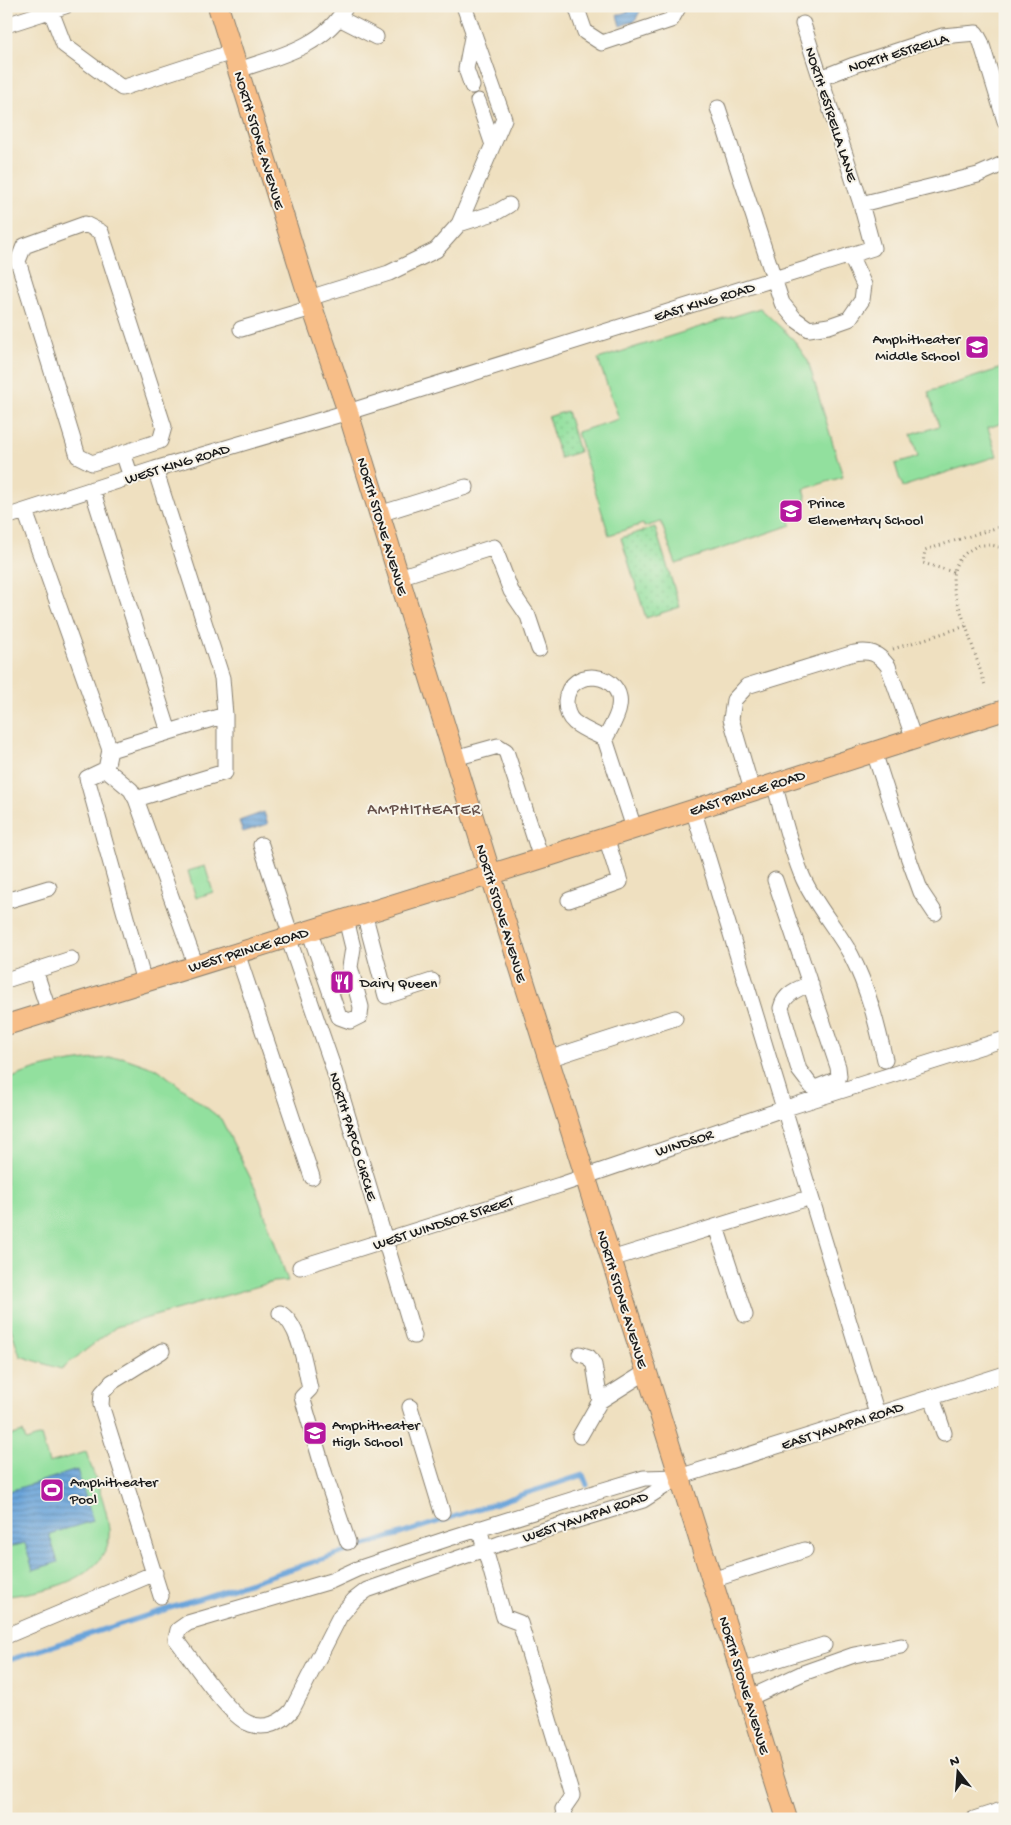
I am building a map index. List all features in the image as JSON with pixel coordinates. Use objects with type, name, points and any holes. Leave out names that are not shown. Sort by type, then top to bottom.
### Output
[{"type":"main road","name":"NORTH STONE AVENUE","points":[[218,6],[311,302],[348,412],[584,1176],[787,1819]]},
{"type":"main road","name":"EAST PRINCE ROAD","points":[[490,874],[1005,710]]},
{"type":"main road","name":"WEST PRINCE ROAD","points":[[6,1025],[490,874]]},
{"type":"street","points":[[241,330],[406,266],[436,250],[459,224],[504,119],[464,6]]},
{"type":"street","points":[[576,6],[585,32],[602,43],[671,20],[679,6]]},
{"type":"street","points":[[6,25],[49,9],[64,45],[122,88],[235,61],[294,50],[318,38],[336,24],[343,12],[376,37]]},
{"type":"street","name":"NORTH ESTRELLA LANE","points":[[803,24],[861,204]]},
{"type":"street","points":[[472,86],[466,69],[473,30]]},
{"type":"street","name":"NORTH ESTRELLA","points":[[821,78],[942,36],[976,32],[981,42],[1005,121]]},
{"type":"street","points":[[478,101],[492,145]]},
{"type":"street","points":[[718,108],[782,303],[795,319],[809,328],[829,326],[849,319],[862,300],[864,285],[850,255]]},
{"type":"street","points":[[861,204],[978,175],[1005,163]]},
{"type":"street","name":"EAST KING ROAD","points":[[348,412],[873,248],[861,204]]},
{"type":"street","points":[[459,224],[498,212],[509,205]]},
{"type":"street","points":[[85,224],[101,232],[164,427],[160,440],[123,453],[92,463],[78,456],[18,261],[24,246],[85,224]]},
{"type":"street","name":"WEST KING ROAD","points":[[6,517],[130,476],[348,412]]},
{"type":"street","points":[[123,453],[130,476]]},
{"type":"street","points":[[136,799],[224,772],[225,715],[222,678],[155,469]]},
{"type":"street","points":[[380,514],[466,486]]},
{"type":"street","points":[[92,489],[169,732]]},
{"type":"street","points":[[25,511],[110,750],[106,769]]},
{"type":"street","points":[[399,577],[494,547],[511,591],[528,616],[540,649]]},
{"type":"street","points":[[752,790],[731,719],[734,700],[747,686],[854,653],[871,652],[881,657],[888,666],[914,739]]},
{"type":"street","points":[[110,750],[225,715]]},
{"type":"street","points":[[605,739],[634,828]]},
{"type":"street","points":[[454,758],[498,746],[506,751],[541,858]]},
{"type":"street","points":[[874,752],[904,848],[921,892],[935,913]]},
{"type":"street","points":[[106,769],[131,790],[136,799],[196,966]]},
{"type":"street","points":[[106,769],[87,778],[144,982]]},
{"type":"street","points":[[774,783],[794,856],[804,880],[850,955],[862,979],[874,1015],[885,1060]]},
{"type":"street","points":[[693,809],[877,1414]]},
{"type":"street","points":[[569,900],[620,882],[606,837]]},
{"type":"street","points":[[262,845],[296,934],[339,1017],[350,1021],[360,1016],[361,1007],[350,967],[355,916]]},
{"type":"street","points":[[775,880],[811,984],[840,1076],[838,1079],[818,1087],[812,1086],[799,1070],[781,1008],[782,1001],[796,989],[811,984]]},
{"type":"street","points":[[6,901],[49,888]]},
{"type":"street","points":[[355,916],[386,996],[432,981]]},
{"type":"street","name":"NORTH PAPCO CIRCLE","points":[[296,934],[332,1064],[414,1336]]},
{"type":"street","points":[[237,953],[312,1177]]},
{"type":"street","points":[[6,980],[71,959]]},
{"type":"street","points":[[35,970],[49,1012]]},
{"type":"street","points":[[548,1059],[675,1018]]},
{"type":"street","name":"WINDSOR","points":[[584,1176],[783,1109],[1005,1039]]},
{"type":"street","name":"WEST WINDSOR STREET","points":[[300,1267],[584,1176]]},
{"type":"street","points":[[611,1259],[802,1200]]},
{"type":"street","points":[[716,1226],[744,1315]]},
{"type":"street","points":[[280,1313],[288,1317],[296,1332],[310,1389],[302,1397],[325,1475],[348,1542]]},
{"type":"street","points":[[161,1596],[101,1405],[102,1394],[112,1382],[162,1351]]},
{"type":"street","points":[[580,1354],[589,1357],[594,1365],[600,1401]]},
{"type":"street","points":[[580,1436],[600,1401],[646,1372]]},
{"type":"street","name":"EAST YAVAPAI ROAD","points":[[679,1477],[1005,1374]]},
{"type":"street","points":[[932,1397],[944,1433]]},
{"type":"street","points":[[410,1407],[442,1512]]},
{"type":"street","name":"WEST YAVAPAI ROAD","points":[[679,1477],[643,1500],[485,1549],[367,1590],[354,1600],[340,1616],[292,1710],[284,1719],[274,1724],[254,1726],[239,1717],[222,1699],[176,1639],[178,1630],[188,1623],[329,1581],[357,1569],[479,1528],[644,1478],[679,1477]]},
{"type":"street","points":[[479,1528],[504,1617],[520,1623],[564,1768],[572,1796],[563,1809],[566,1819]]},
{"type":"street","points":[[712,1580],[805,1550]]},
{"type":"street","points":[[6,1636],[155,1573]]},
{"type":"street","points":[[740,1671],[824,1646]]},
{"type":"street","points":[[749,1698],[802,1674],[854,1655],[901,1646]]},
{"type":"street","points":[[974,1819],[1005,1809]]},
{"type":"path","points":[[953,572],[923,564],[925,550],[1005,525]]},
{"type":"path","points":[[985,685],[955,593],[952,579],[953,572],[963,553],[979,545],[1000,546],[1005,550]]},
{"type":"path","points":[[888,648],[895,649],[966,626]]},
{"type":"green space","points":[[760,308],[793,339],[808,361],[843,477],[804,489],[806,495],[804,511],[789,516],[791,525],[676,564],[661,522],[644,527],[643,524],[609,535],[577,432],[619,419],[598,359]]},
{"type":"green space","points":[[1005,367],[1005,422],[988,428],[997,456],[902,487],[895,464],[918,457],[911,435],[939,426],[928,392]]},
{"type":"green space","points":[[567,411],[579,452],[560,458],[548,417]]},
{"type":"green space","points":[[655,527],[680,607],[646,618],[621,538]]},
{"type":"green space","points":[[205,866],[213,892],[196,898],[188,871]]},
{"type":"green space","points":[[122,1057],[159,1070],[221,1119],[256,1189],[288,1281],[273,1282],[116,1327],[61,1369],[20,1356],[6,1313],[6,1081],[48,1066]]},
{"type":"green space","name":"Amphitheater Pool","points":[[23,1432],[26,1441],[41,1436],[49,1463],[86,1452],[103,1501],[109,1530],[107,1546],[99,1560],[87,1571],[72,1580],[56,1586],[6,1596],[6,1437]]},
{"type":"water","points":[[627,6],[643,6],[643,9],[641,9],[635,21],[620,26],[617,15],[629,11]]},
{"type":"water","points":[[264,812],[268,824],[243,832],[239,821]]},
{"type":"water","name":"Amphitheater Pool","points":[[77,1470],[93,1521],[49,1534],[58,1562],[33,1570],[25,1543],[6,1548],[6,1492]]},
{"type":"waterway","points":[[6,1661],[583,1475],[587,1485]]},
{"type":"place","name":"Amphitheater Middle School","points":[[977,347]]},
{"type":"place","name":"Prince Elementary School","points":[[791,511]]},
{"type":"place","name":"Dairy Queen","points":[[342,982]]},
{"type":"place","name":"Amphitheater High School","points":[[315,1433]]},
{"type":"place","name":"Amphitheater Pool","points":[[52,1490]]},
{"type":"district","name":"AMPHITHEATER","points":[[424,808]]}]
